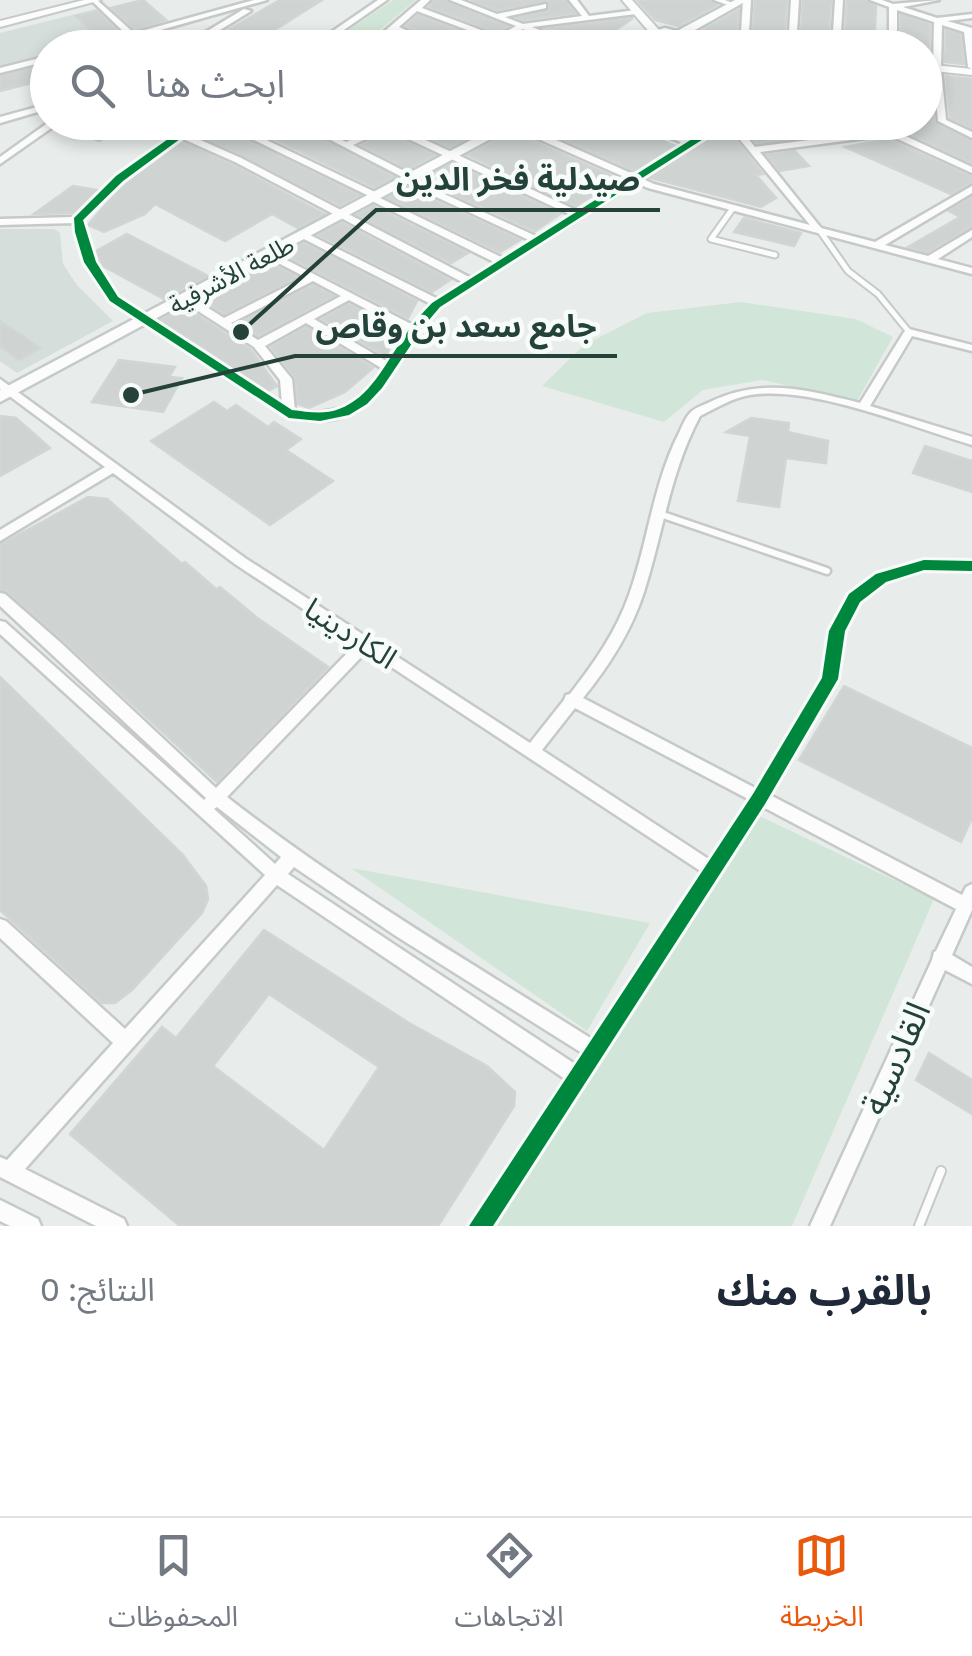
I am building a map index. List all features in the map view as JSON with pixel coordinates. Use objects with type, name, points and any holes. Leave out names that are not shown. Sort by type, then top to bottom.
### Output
[{"type":"main road","points":[[699,30],[741,2]]},
{"type":"main road","name":"طلعة الأشرفية","points":[[3,391],[146,320],[482,140]]},
{"type":"street","points":[[0,15],[59,0]]},
{"type":"street","points":[[0,24],[95,0],[127,30]]},
{"type":"street","points":[[151,30],[265,0]]},
{"type":"street","points":[[212,30],[265,0]]},
{"type":"street","points":[[339,30],[384,0]]},
{"type":"street","points":[[390,30],[426,0]]},
{"type":"street","points":[[454,0],[533,30]]},
{"type":"street","points":[[506,0],[514,10]]},
{"type":"street","points":[[497,16],[543,6],[538,0]]},
{"type":"street","points":[[573,0],[586,16]]},
{"type":"street","points":[[718,0],[741,2],[743,30]]},
{"type":"street","points":[[793,30],[795,0]]},
{"type":"street","points":[[837,30],[839,0]]},
{"type":"street","points":[[874,0],[971,31],[972,69],[942,68]]},
{"type":"street","points":[[893,6],[935,0]]},
{"type":"street","points":[[514,30],[630,4],[653,30]]},
{"type":"street","points":[[893,6],[893,30]]},
{"type":"street","points":[[416,8],[475,30]]},
{"type":"street","points":[[938,20],[972,16]]},
{"type":"street","points":[[937,30],[938,20]]},
{"type":"street","points":[[392,28],[397,30]]},
{"type":"street","points":[[0,71],[30,63]]},
{"type":"street","points":[[6,119],[30,112]]},
{"type":"street","points":[[6,119],[30,126]]},
{"type":"street","points":[[942,121],[972,136]]},
{"type":"street","points":[[0,161],[30,139]]},
{"type":"street","points":[[0,222],[78,220],[116,179],[172,140]]},
{"type":"street","points":[[194,140],[471,282]]},
{"type":"street","points":[[263,140],[503,262]]},
{"type":"street","points":[[334,140],[538,240]]},
{"type":"street","points":[[345,146],[355,140]]},
{"type":"street","points":[[418,140],[578,215]]},
{"type":"street","points":[[550,140],[635,180],[972,271]]},
{"type":"street","points":[[682,140],[692,144]]},
{"type":"street","points":[[78,220],[84,252],[99,282],[114,298],[289,414],[306,418],[343,414],[372,394],[414,330],[438,303],[699,140]]},
{"type":"street","points":[[744,140],[818,228]]},
{"type":"street","points":[[753,150],[814,140]]},
{"type":"street","points":[[917,140],[972,170]]},
{"type":"street","points":[[876,246],[972,189]]},
{"type":"street","points":[[929,260],[972,233]]},
{"type":"street","points":[[304,235],[438,303]]},
{"type":"street","points":[[269,254],[414,330]]},
{"type":"street","points":[[225,322],[311,278]]},
{"type":"street","points":[[258,345],[348,296]]},
{"type":"street","points":[[184,298],[258,345],[286,379],[289,414]]},
{"type":"street","points":[[308,320],[390,368]]},
{"type":"street","points":[[863,408],[908,332],[972,348]]},
{"type":"street","name":"الكاردينيا","points":[[3,391],[240,560],[711,868]]},
{"type":"street","points":[[532,752],[596,670],[626,622],[672,461],[695,414],[754,391],[792,393],[863,408],[972,441]]},
{"type":"street","points":[[0,536],[114,468]]},
{"type":"street","points":[[480,1226],[759,798],[830,680],[837,630],[854,598],[881,578],[924,565],[972,566]]},
{"type":"street","points":[[0,598],[38,629],[276,874],[575,1075]]},
{"type":"street","points":[[0,626],[210,804],[592,1050]]},
{"type":"street","points":[[210,804],[366,643]]},
{"type":"street","points":[[571,699],[759,798],[969,898]]},
{"type":"street","points":[[117,1226],[5,1169],[126,1042],[292,857]]},
{"type":"street","name":"القادسية","points":[[820,1226],[969,898]]},
{"type":"street","points":[[0,927],[126,1042]]},
{"type":"street","points":[[940,958],[972,976]]},
{"type":"street","points":[[0,1210],[31,1226]]},
{"type":"lane","points":[[733,208],[712,238],[775,254]]},
{"type":"lane","points":[[818,228],[848,271],[878,294],[908,332]]},
{"type":"lane","points":[[659,513],[827,571]]},
{"type":"lane","points":[[918,1226],[941,1171]]},
{"type":"shaded area","points":[[96,9],[122,30],[30,30],[30,58],[0,66],[0,33]]},
{"type":"shaded area","points":[[0,229],[54,229],[60,233],[63,264],[77,285],[113,321],[17,373],[0,361]]},
{"type":"green space","points":[[393,0],[416,0],[380,30],[349,30]]},
{"type":"green space","points":[[741,302],[856,319],[893,337],[857,401],[762,380],[703,390],[664,422],[542,386],[584,345],[647,313]]},
{"type":"green space","points":[[757,815],[934,899],[792,1226],[495,1226]]},
{"type":"green space","points":[[351,868],[650,923],[587,1031]]},
{"type":"building","points":[[143,0],[166,20],[135,29],[111,8]]},
{"type":"building","points":[[280,0],[322,0],[275,30],[228,30]]},
{"type":"building","points":[[434,0],[446,0],[507,26],[492,30],[429,7]]},
{"type":"building","points":[[471,0],[565,0],[575,13],[523,20],[518,18],[549,10],[548,1],[497,10]]},
{"type":"building","points":[[637,0],[710,0],[717,5],[678,26],[655,20]]},
{"type":"building","points":[[755,0],[787,0],[785,30],[753,30]]},
{"type":"building","points":[[803,0],[831,0],[829,30],[801,30]]},
{"type":"building","points":[[847,0],[866,0],[876,6],[875,30],[845,30]]},
{"type":"building","points":[[739,10],[738,30],[703,30]]},
{"type":"building","points":[[97,11],[117,30],[91,30],[76,16]]},
{"type":"building","points":[[418,15],[456,30],[414,30],[406,26]]},
{"type":"building","points":[[901,15],[930,25],[930,30],[901,30]]},
{"type":"building","points":[[633,18],[616,30],[547,29]]},
{"type":"building","points":[[946,30],[961,35],[964,64],[945,62]]},
{"type":"building","points":[[30,69],[30,84],[0,91],[0,76]]},
{"type":"building","points":[[946,76],[972,79],[972,128],[950,118]]},
{"type":"building","points":[[942,125],[972,142],[972,163],[923,140],[942,140]]},
{"type":"building","points":[[208,140],[246,140],[359,195],[340,205]]},
{"type":"building","points":[[276,140],[325,140],[394,177],[374,187]]},
{"type":"building","points":[[372,140],[402,140],[434,155],[408,169],[362,145]]},
{"type":"building","points":[[435,140],[463,140],[450,147]]},
{"type":"building","points":[[497,140],[530,140],[619,179],[576,206],[468,155]]},
{"type":"building","points":[[566,140],[661,140],[675,146],[635,171]]},
{"type":"building","points":[[711,140],[736,140],[763,174],[756,175],[776,198],[761,207],[651,178]]},
{"type":"building","points":[[890,140],[972,177],[972,182],[951,194],[845,147]]},
{"type":"building","points":[[181,142],[324,214],[298,228],[272,214],[225,241],[155,204],[145,214],[104,232],[88,225],[124,183]]},
{"type":"building","points":[[795,151],[809,166],[780,171],[767,155]]},
{"type":"building","points":[[452,164],[560,214],[535,231],[422,180]]},
{"type":"building","points":[[73,186],[97,190],[73,213],[34,214]]},
{"type":"building","points":[[407,188],[520,240],[500,252],[388,198]]},
{"type":"building","points":[[972,197],[972,226],[927,252],[908,247],[960,217],[949,211]]},
{"type":"building","points":[[373,206],[468,253],[451,263],[357,215]]},
{"type":"building","points":[[744,218],[801,233],[794,246],[734,232]]},
{"type":"building","points":[[342,223],[450,280],[432,292],[319,235]]},
{"type":"building","points":[[127,234],[208,276],[164,299],[101,265],[96,251]]},
{"type":"building","points":[[304,243],[417,301],[408,318],[283,254]]},
{"type":"building","points":[[269,262],[297,277],[224,314],[200,299]]},
{"type":"building","points":[[313,285],[333,296],[258,336],[239,323]]},
{"type":"building","points":[[349,304],[397,329],[386,356],[322,319]]},
{"type":"building","points":[[185,307],[251,350],[277,386],[268,391],[160,320]]},
{"type":"building","points":[[0,321],[40,348],[19,360],[0,346]]},
{"type":"building","points":[[306,327],[373,368],[345,392],[309,408],[298,404],[295,377],[271,347]]},
{"type":"building","points":[[119,360],[175,367],[169,377],[182,378],[163,412],[92,402]]},
{"type":"building","points":[[214,402],[227,411],[236,405],[268,427],[274,422],[301,439],[286,450],[333,481],[270,525],[151,441]]},
{"type":"building","points":[[0,416],[16,418],[50,448],[0,476]]},
{"type":"building","points":[[751,418],[789,423],[788,432],[828,441],[826,463],[786,458],[779,507],[738,501],[750,436],[726,432]]},
{"type":"building","points":[[925,446],[972,461],[972,492],[913,473]]},
{"type":"building","points":[[88,497],[107,499],[182,564],[185,562],[216,589],[220,587],[328,667],[217,782],[63,640],[7,591],[0,590],[0,545]]},
{"type":"building","points":[[0,677],[183,855],[206,886],[208,899],[202,913],[132,990],[115,1003],[102,1003],[0,910]]},
{"type":"building","points":[[844,686],[972,748],[972,818],[961,842],[799,760]]},
{"type":"building","points":[[264,930],[409,1023],[487,1066],[515,1092],[514,1106],[438,1226],[180,1226],[70,1134],[162,1027],[176,1038]],"holes":[[[269,994],[379,1067],[324,1150],[213,1066]]]},
{"type":"building","points":[[929,1053],[972,1080],[972,1114],[916,1080]]},
{"type":"cycle path","points":[[172,140],[119,178],[78,220],[83,243],[100,281],[114,299],[289,414],[320,417],[344,412],[363,401],[436,305],[697,140]]},
{"type":"cycle path","points":[[480,1226],[759,799],[830,679],[837,631],[854,598],[881,578],[924,565],[972,566]]},
{"type":"place","name":"صيدلية فخر الدين","points":[[241,332]]},
{"type":"place","name":"جامع سعد بن وقاص","points":[[131,395]]}]
